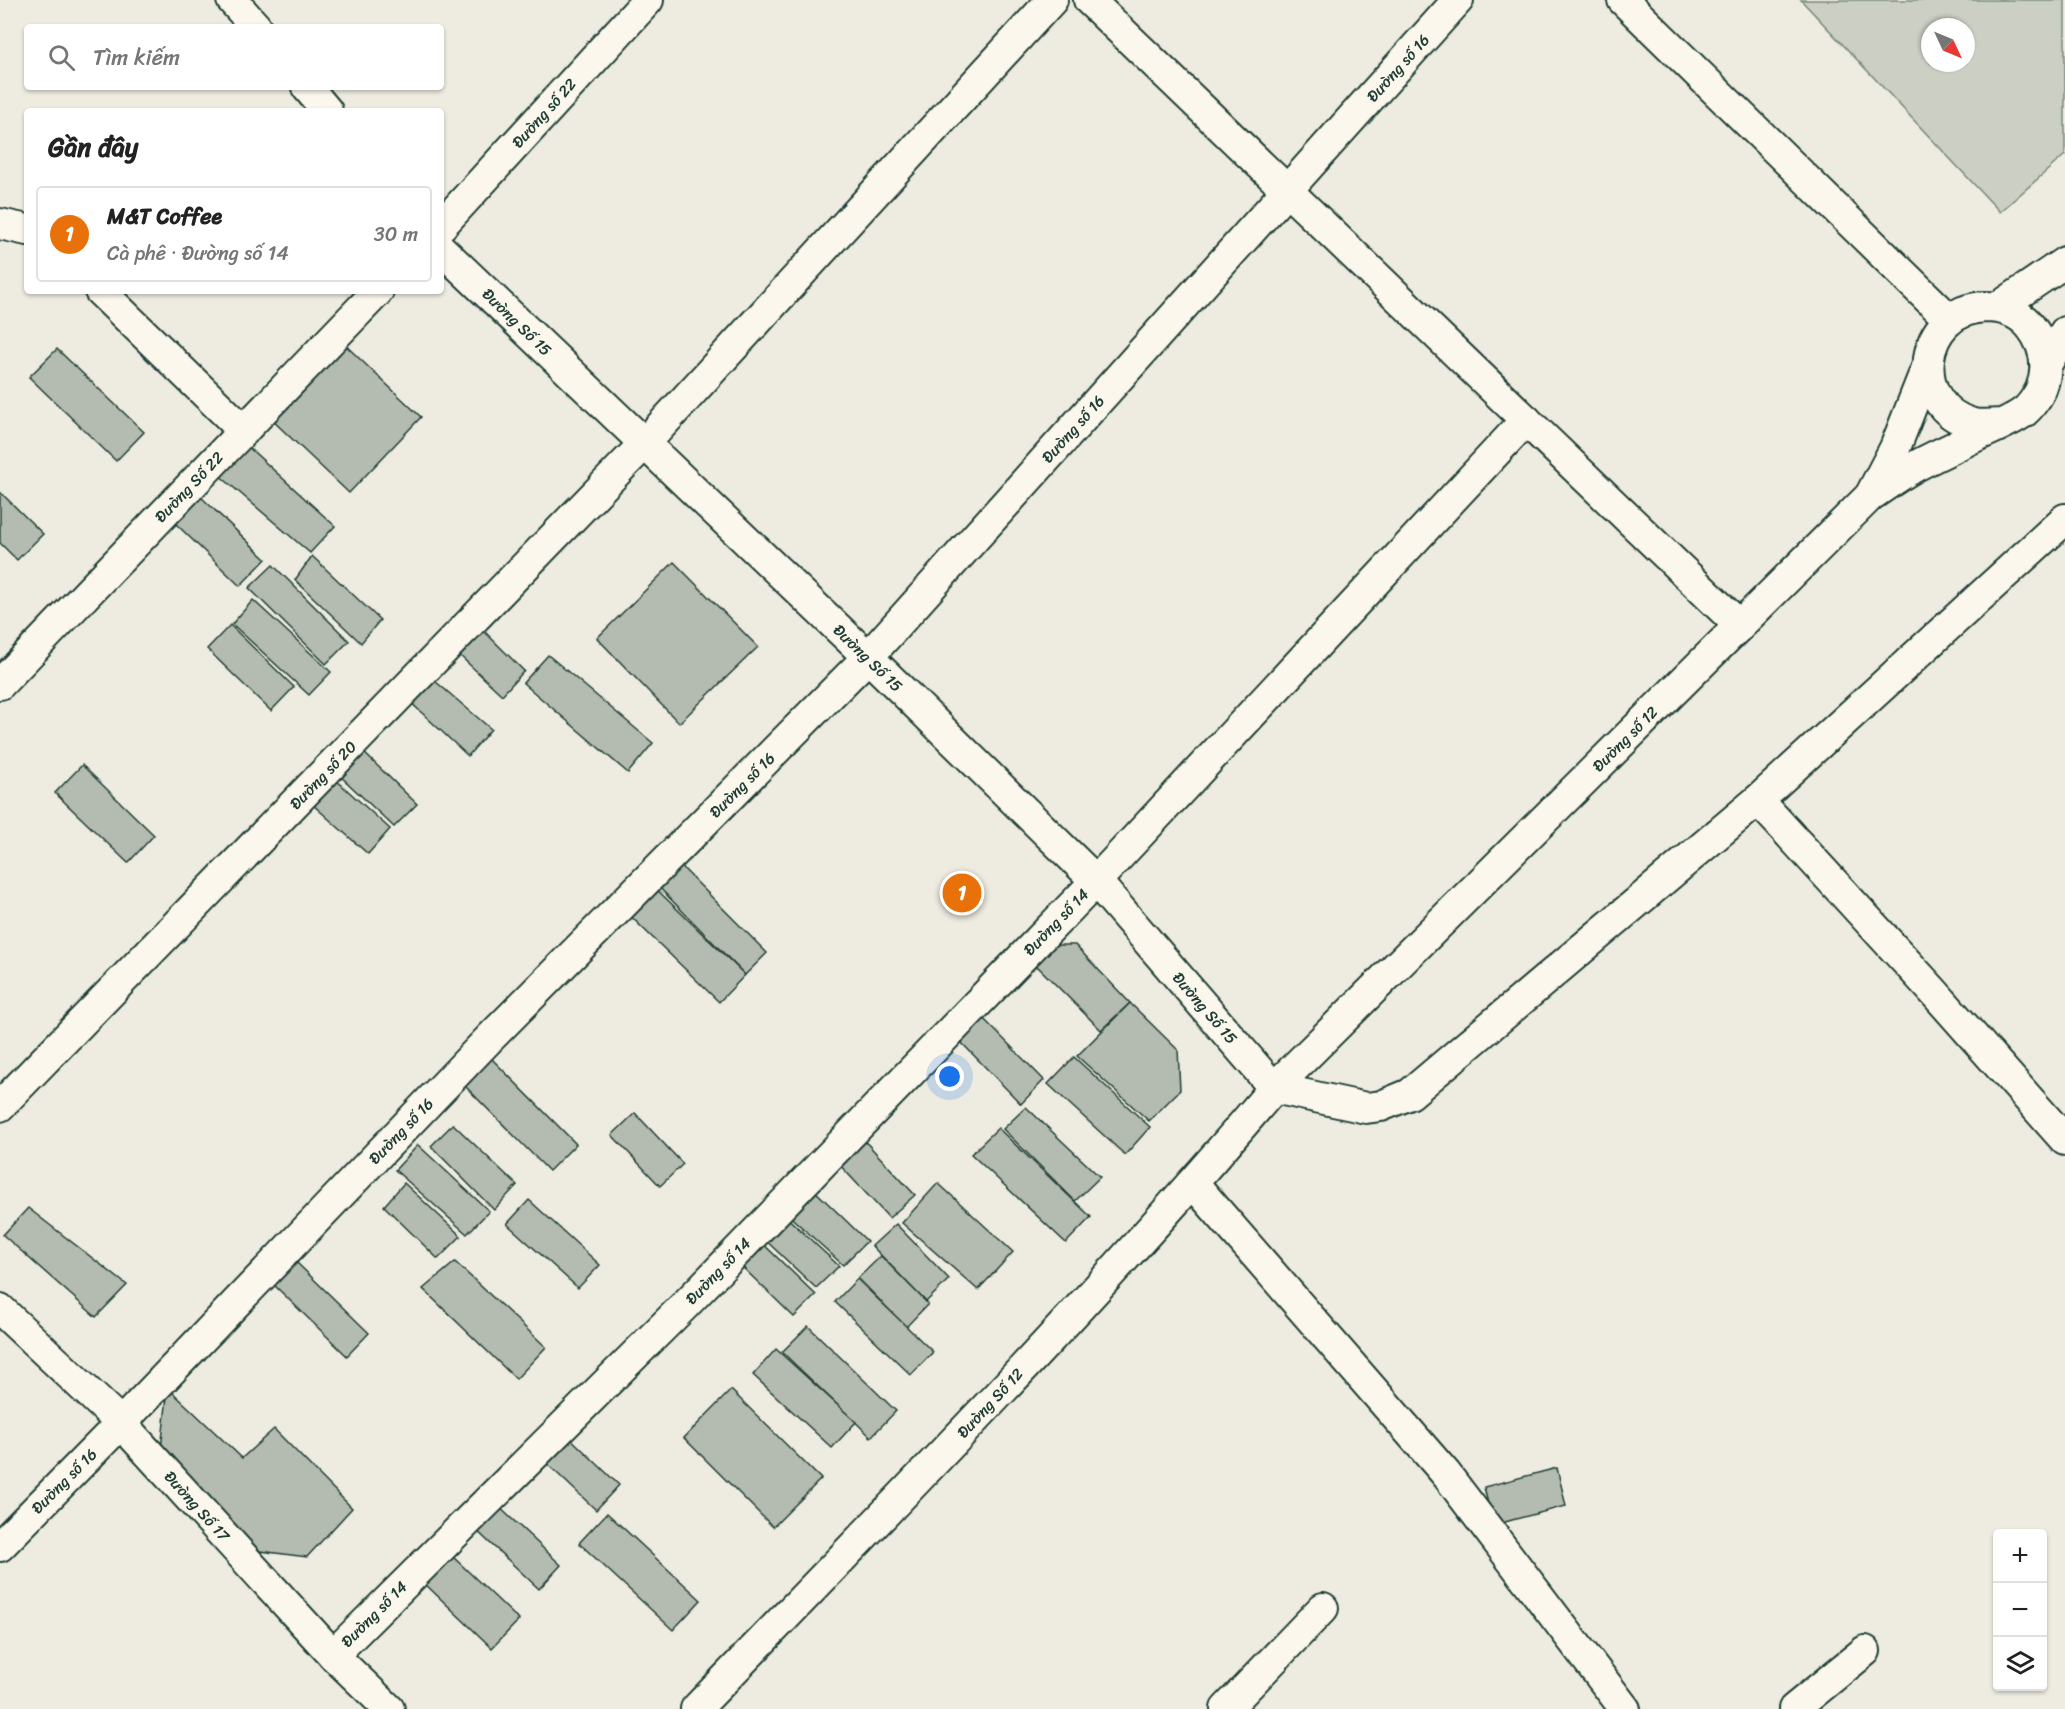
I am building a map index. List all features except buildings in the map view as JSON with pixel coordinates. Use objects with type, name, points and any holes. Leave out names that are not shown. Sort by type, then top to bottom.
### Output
[{"type":"street","points":[[232,0],[253,24]]},
{"type":"street","name":"Đường số 22","points":[[444,223],[648,0]]},
{"type":"street","name":"Đường số 20","points":[[0,1106],[645,443],[1052,0]]},
{"type":"street","points":[[1089,0],[1740,626]]},
{"type":"street","name":"Đường số 16","points":[[0,1546],[489,1040],[868,657],[1458,0]]},
{"type":"street","points":[[1623,0],[1949,319]]},
{"type":"street","points":[[310,90],[325,108]]},
{"type":"street","points":[[0,224],[24,229]]},
{"type":"street","name":"Đường Số 15","points":[[444,252],[868,657],[1096,881],[1274,1088]]},
{"type":"street","points":[[1999,307],[2065,262]]},
{"type":"street","points":[[103,294],[244,431]]},
{"type":"street","name":"Đường Số 22","points":[[0,684],[375,294]]},
{"type":"street","points":[[1870,496],[1894,448],[1927,367],[1932,341],[1949,319],[1972,308],[1999,307],[2024,318],[2040,339],[2046,364]]},
{"type":"street","points":[[1927,367],[1933,392],[1950,413],[1974,424],[2001,424],[2025,412],[2041,391],[2046,364],[2065,332]]},
{"type":"street","name":"Đường số 14","points":[[333,1655],[686,1304],[1096,881],[1526,420]]},
{"type":"street","name":"Đường số 12","points":[[1274,1088],[1870,496],[1916,466],[2001,424]]},
{"type":"street","points":[[1274,1088],[1366,1108],[1381,1106],[1410,1094],[1758,800],[2065,519]]},
{"type":"street","points":[[1758,800],[1933,991],[2065,1140]]},
{"type":"street","name":"Đường Số 12","points":[[696,1709],[945,1452],[1193,1183],[1274,1088]]},
{"type":"street","points":[[1193,1183],[1446,1474],[1625,1709]]},
{"type":"street","name":"Đường Số 17","points":[[0,1309],[121,1423],[333,1655],[389,1709]]},
{"type":"street","points":[[1226,1709],[1323,1608]]},
{"type":"street","points":[[1794,1709],[1865,1651]]},
{"type":"shaded area","points":[[1801,0],[2065,0],[2065,155],[2000,212]]},
{"type":"place","name":"M&T Coffee","points":[[962,893]]}]
